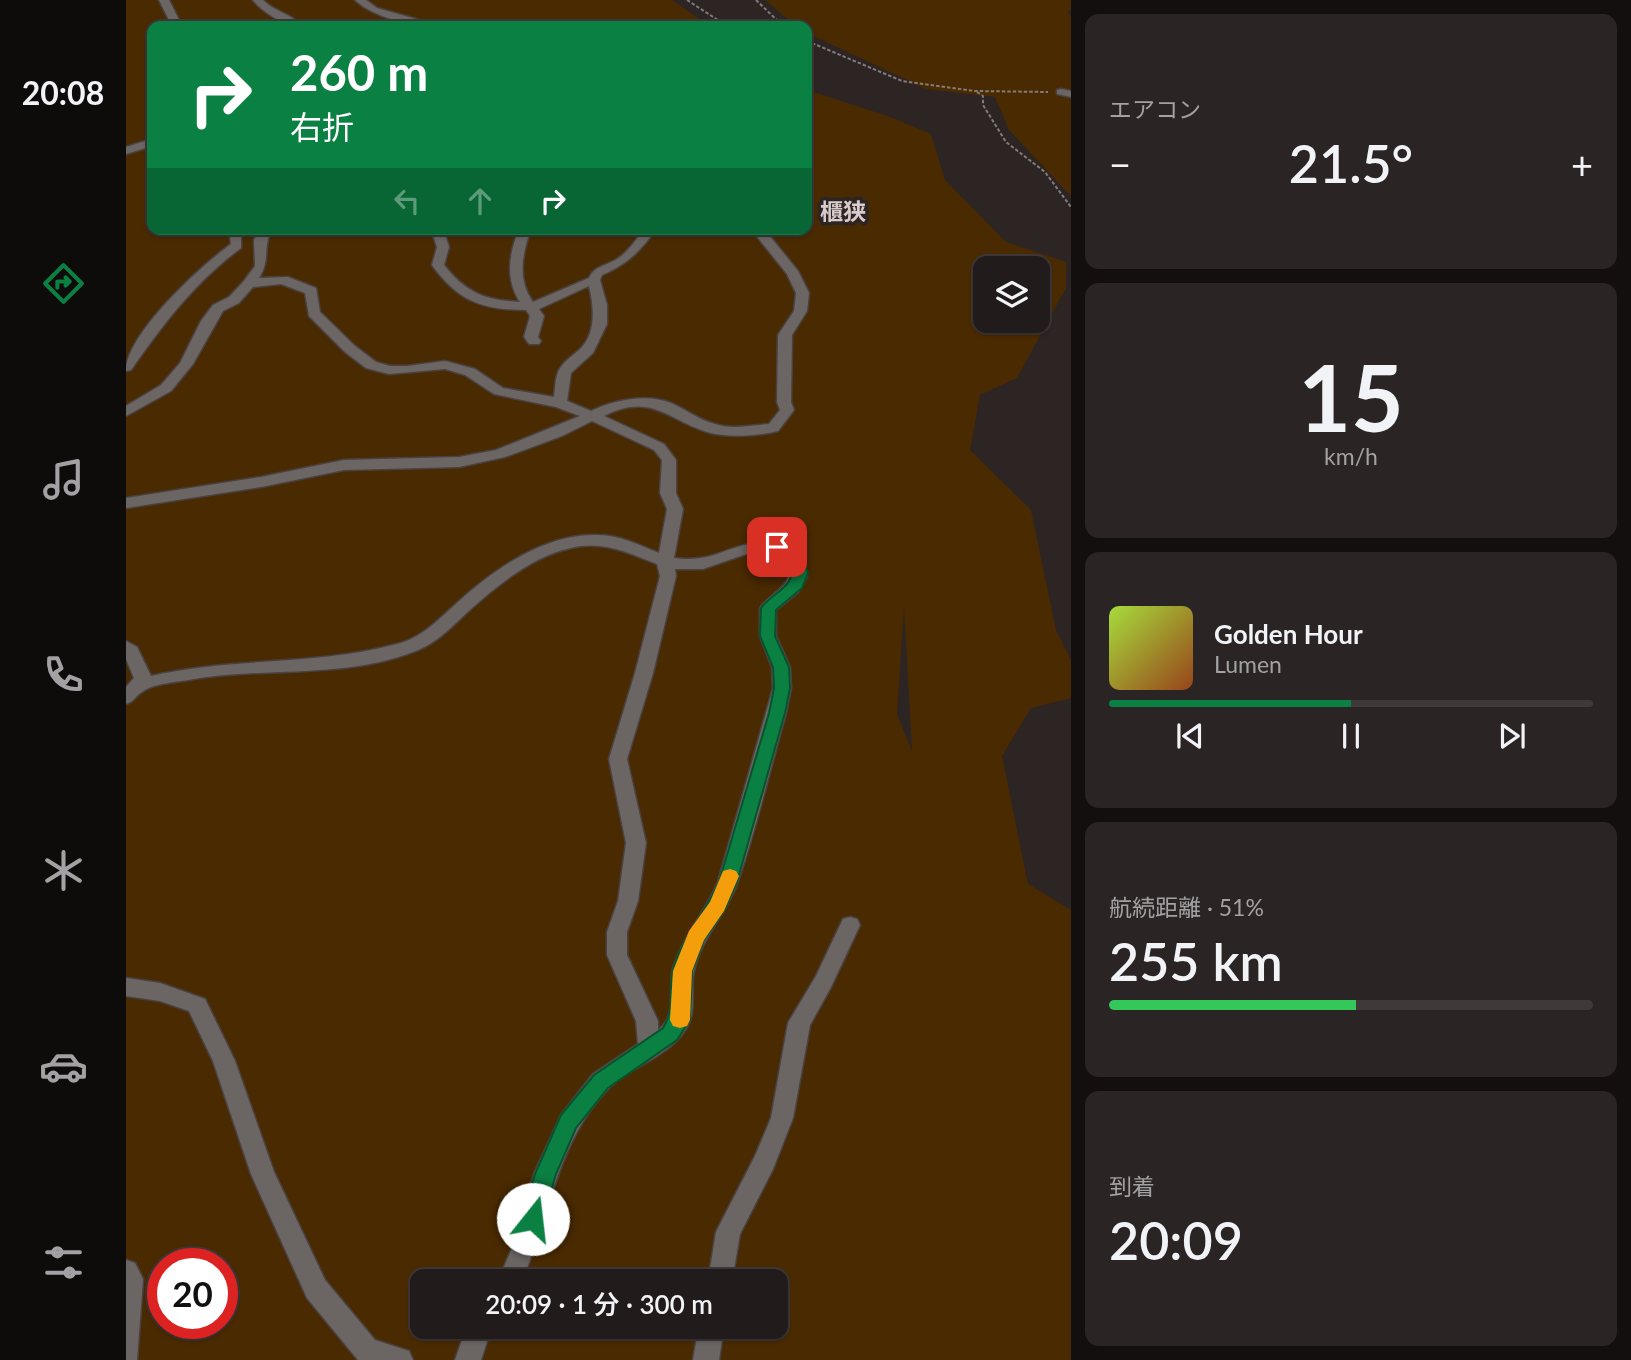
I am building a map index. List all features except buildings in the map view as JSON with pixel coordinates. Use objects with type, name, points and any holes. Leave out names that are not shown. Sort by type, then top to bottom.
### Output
[{"type":"lane","points":[[164,0],[174,21]]},
{"type":"lane","points":[[258,0],[264,10],[286,16],[292,21]]},
{"type":"lane","points":[[360,0],[374,9],[417,21]]},
{"type":"lane","points":[[126,151],[147,144]]},
{"type":"lane","points":[[126,367],[163,314],[207,267],[237,245],[236,235]]},
{"type":"lane","points":[[126,412],[166,388],[186,364],[218,307],[234,300],[249,285],[261,266],[260,240],[263,235]]},
{"type":"lane","points":[[439,235],[443,247],[438,265],[464,293],[510,305],[531,306],[546,303],[576,286],[594,280]]},
{"type":"lane","points":[[522,235],[516,249],[516,275],[524,300],[537,316],[531,337],[534,341]]},
{"type":"lane","points":[[560,403],[564,373],[572,362],[588,350],[600,324],[600,306],[594,280],[597,272],[621,262],[635,250],[646,235]]},
{"type":"lane","points":[[126,503],[261,482],[344,465],[459,461],[500,454],[608,408],[638,403],[663,405],[710,428],[727,431],[773,428],[787,410],[784,402],[785,335],[801,310],[804,300],[800,284],[762,235]]},
{"type":"lane","points":[[249,285],[272,279],[300,283],[311,291],[314,313],[371,365],[389,370],[445,365],[471,372],[499,391],[560,403],[594,416],[659,447],[670,460],[668,493],[675,509],[666,560],[668,576],[644,673],[618,759],[636,843],[636,857],[628,901],[617,932],[617,955],[647,1021],[649,1049]]},
{"type":"lane","points":[[132,691],[189,673],[342,660],[407,648],[443,625],[498,578],[528,558],[574,542],[611,541],[685,565],[698,564],[758,545],[777,547],[797,560],[801,573],[796,585],[768,608],[768,636],[781,667],[782,688],[777,713],[728,882],[718,906],[696,936],[682,971],[680,1020],[670,1034],[601,1081],[569,1122],[546,1174],[527,1241],[515,1269]]},
{"type":"lane","points":[[126,647],[131,651],[143,679],[132,691]]},
{"type":"lane","points":[[722,1269],[728,1232],[765,1161],[782,1118],[799,1023],[824,981],[850,925]]},
{"type":"lane","points":[[126,987],[160,992],[197,1005],[224,1060],[263,1174],[316,1289],[367,1351],[400,1360]]},
{"type":"lane","points":[[126,1272],[131,1279],[126,1354]]},
{"type":"lane","points":[[468,1360],[475,1339]]},
{"type":"lane","points":[[706,1360],[710,1339]]},
{"type":"path","points":[[687,0],[719,21]]},
{"type":"path","points":[[757,0],[778,21]]},
{"type":"path","points":[[812,43],[902,81],[975,91],[1066,93]]},
{"type":"path","points":[[975,91],[983,96],[984,105],[993,114],[996,127],[1006,143],[1046,174],[1061,200],[1071,207]]},
{"type":"shaded area","points":[[126,0],[672,0],[702,21],[147,21],[147,235],[812,235],[812,92],[888,116],[931,134],[945,180],[1006,242],[1048,256],[973,256],[973,333],[1042,333],[1017,378],[980,395],[970,450],[1031,510],[1056,630],[1071,660],[1071,698],[1031,708],[1002,756],[1028,884],[1071,910],[1071,1360],[126,1360]],"holes":[[[904,608],[912,751],[897,714]]]},
{"type":"shaded area","points":[[765,0],[1071,0],[1071,10],[1067,12],[1071,16],[1071,196],[1009,130],[995,97],[926,89],[812,35],[812,21],[790,21]]},
{"type":"shaded area","points":[[1050,257],[1066,262],[1066,288],[1050,317]]},
{"type":"slow traffic","points":[[680,1020],[682,971],[696,936],[718,906],[730,876]]},
{"type":"district","name":"櫃狭","points":[[843,211]]},
{"type":"route","points":[[533,1219],[546,1174],[569,1122],[601,1081],[670,1034],[680,1020],[682,971],[696,936],[718,906],[728,882],[777,713],[782,688],[781,667],[768,636],[768,608],[796,585],[801,573],[797,560],[777,547]]}]
